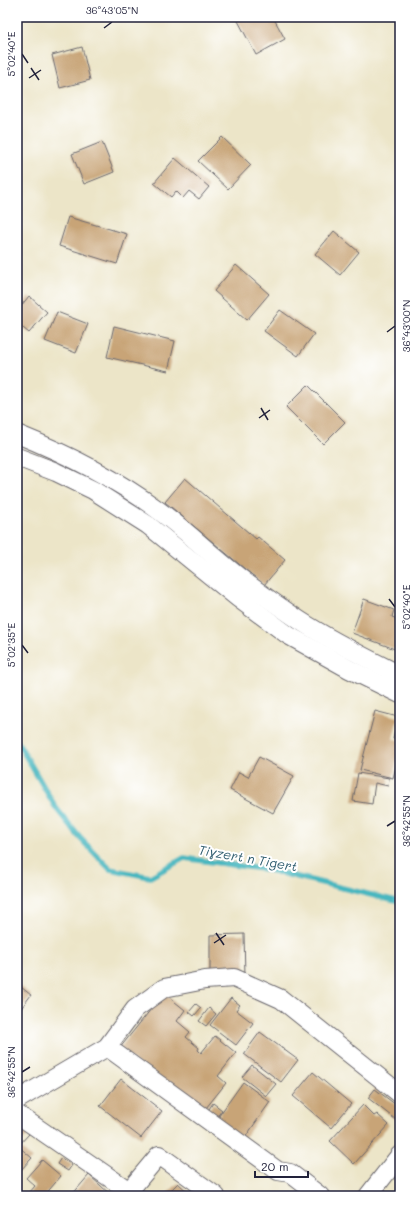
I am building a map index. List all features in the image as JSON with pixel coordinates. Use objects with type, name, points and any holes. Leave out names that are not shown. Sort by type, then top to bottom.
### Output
[{"type":"street","points":[[17,434],[67,455],[129,490],[159,510],[250,585],[300,620],[357,653],[400,675]]},
{"type":"street","points":[[17,457],[56,472],[93,490],[148,525],[238,598],[288,635],[349,669],[400,694]]},
{"type":"street","points":[[17,1100],[107,1047],[135,1009],[164,988],[205,980],[234,978],[281,999],[400,1094]]},
{"type":"street","points":[[107,1047],[278,1171],[290,1173],[320,1196]]},
{"type":"street","points":[[17,1114],[129,1192],[159,1155],[216,1196]]},
{"type":"street","points":[[368,1196],[400,1156]]},
{"type":"building","points":[[236,17],[273,17],[285,39],[256,55]]},
{"type":"building","points":[[82,47],[90,80],[60,88],[52,55]]},
{"type":"building","points":[[222,137],[251,165],[228,189],[198,161]]},
{"type":"building","points":[[102,142],[114,172],[84,184],[72,154]]},
{"type":"building","points":[[175,158],[209,187],[199,199],[189,191],[183,198],[176,191],[171,197],[154,183]]},
{"type":"building","points":[[68,217],[127,234],[117,264],[59,246]]},
{"type":"building","points":[[334,231],[359,252],[340,275],[315,254]]},
{"type":"building","points":[[236,265],[269,294],[247,320],[214,291]]},
{"type":"building","points":[[29,296],[47,312],[29,333],[17,323],[17,311]]},
{"type":"building","points":[[280,310],[314,334],[298,356],[264,331]]},
{"type":"building","points":[[57,312],[88,324],[76,353],[45,341]]},
{"type":"building","points":[[114,326],[175,341],[168,371],[107,357]]},
{"type":"building","points":[[308,385],[345,422],[323,444],[286,407]]},
{"type":"building","points":[[185,478],[256,539],[258,537],[285,560],[264,585],[165,502]]},
{"type":"building","points":[[364,599],[394,610],[392,617],[400,620],[400,651],[352,633]]},
{"type":"building","points":[[375,711],[398,717],[393,739],[400,740],[400,750],[393,778],[360,770]]},
{"type":"building","points":[[259,757],[294,776],[273,813],[230,790],[239,772],[248,777]]},
{"type":"building","points":[[358,773],[389,778],[388,786],[375,783],[372,804],[353,801]]},
{"type":"building","points":[[244,934],[245,976],[210,976],[210,935]]},
{"type":"building","points":[[17,984],[31,995],[17,1014]]},
{"type":"building","points":[[164,993],[185,1010],[177,1021],[190,1032],[186,1037],[199,1048],[198,1050],[201,1053],[215,1036],[236,1053],[218,1076],[226,1083],[202,1113],[119,1049]]},
{"type":"building","points":[[231,998],[240,1005],[236,1010],[253,1023],[236,1045],[210,1025]]},
{"type":"building","points":[[196,1004],[201,1008],[194,1016],[189,1012]]},
{"type":"building","points":[[209,1008],[216,1014],[206,1026],[199,1021]]},
{"type":"building","points":[[260,1032],[298,1060],[281,1082],[244,1054]]},
{"type":"building","points":[[252,1065],[276,1084],[266,1096],[242,1077]]},
{"type":"building","points":[[313,1072],[351,1104],[331,1128],[293,1096]]},
{"type":"building","points":[[121,1079],[162,1111],[141,1138],[100,1106]]},
{"type":"building","points":[[243,1082],[270,1102],[244,1139],[216,1120]]},
{"type":"building","points":[[375,1089],[400,1108],[400,1123],[368,1098]]},
{"type":"building","points":[[213,1103],[222,1110],[216,1118],[207,1112]]},
{"type":"building","points":[[363,1105],[374,1116],[377,1114],[389,1125],[354,1164],[330,1141]]},
{"type":"building","points":[[17,1123],[29,1134],[18,1146],[32,1158],[19,1172],[17,1170]]},
{"type":"building","points":[[61,1158],[72,1165],[68,1171],[57,1164]]},
{"type":"building","points":[[42,1160],[61,1176],[44,1196],[33,1196],[29,1193],[35,1186],[26,1178]]},
{"type":"building","points":[[89,1175],[112,1196],[71,1196]]},
{"type":"building","points":[[178,1183],[192,1196],[165,1196]]},
{"type":"waterway","name":"Tiɣzert n Tigert","points":[[17,741],[56,808],[80,838],[110,869],[150,877],[184,858],[269,870],[400,902]]}]
